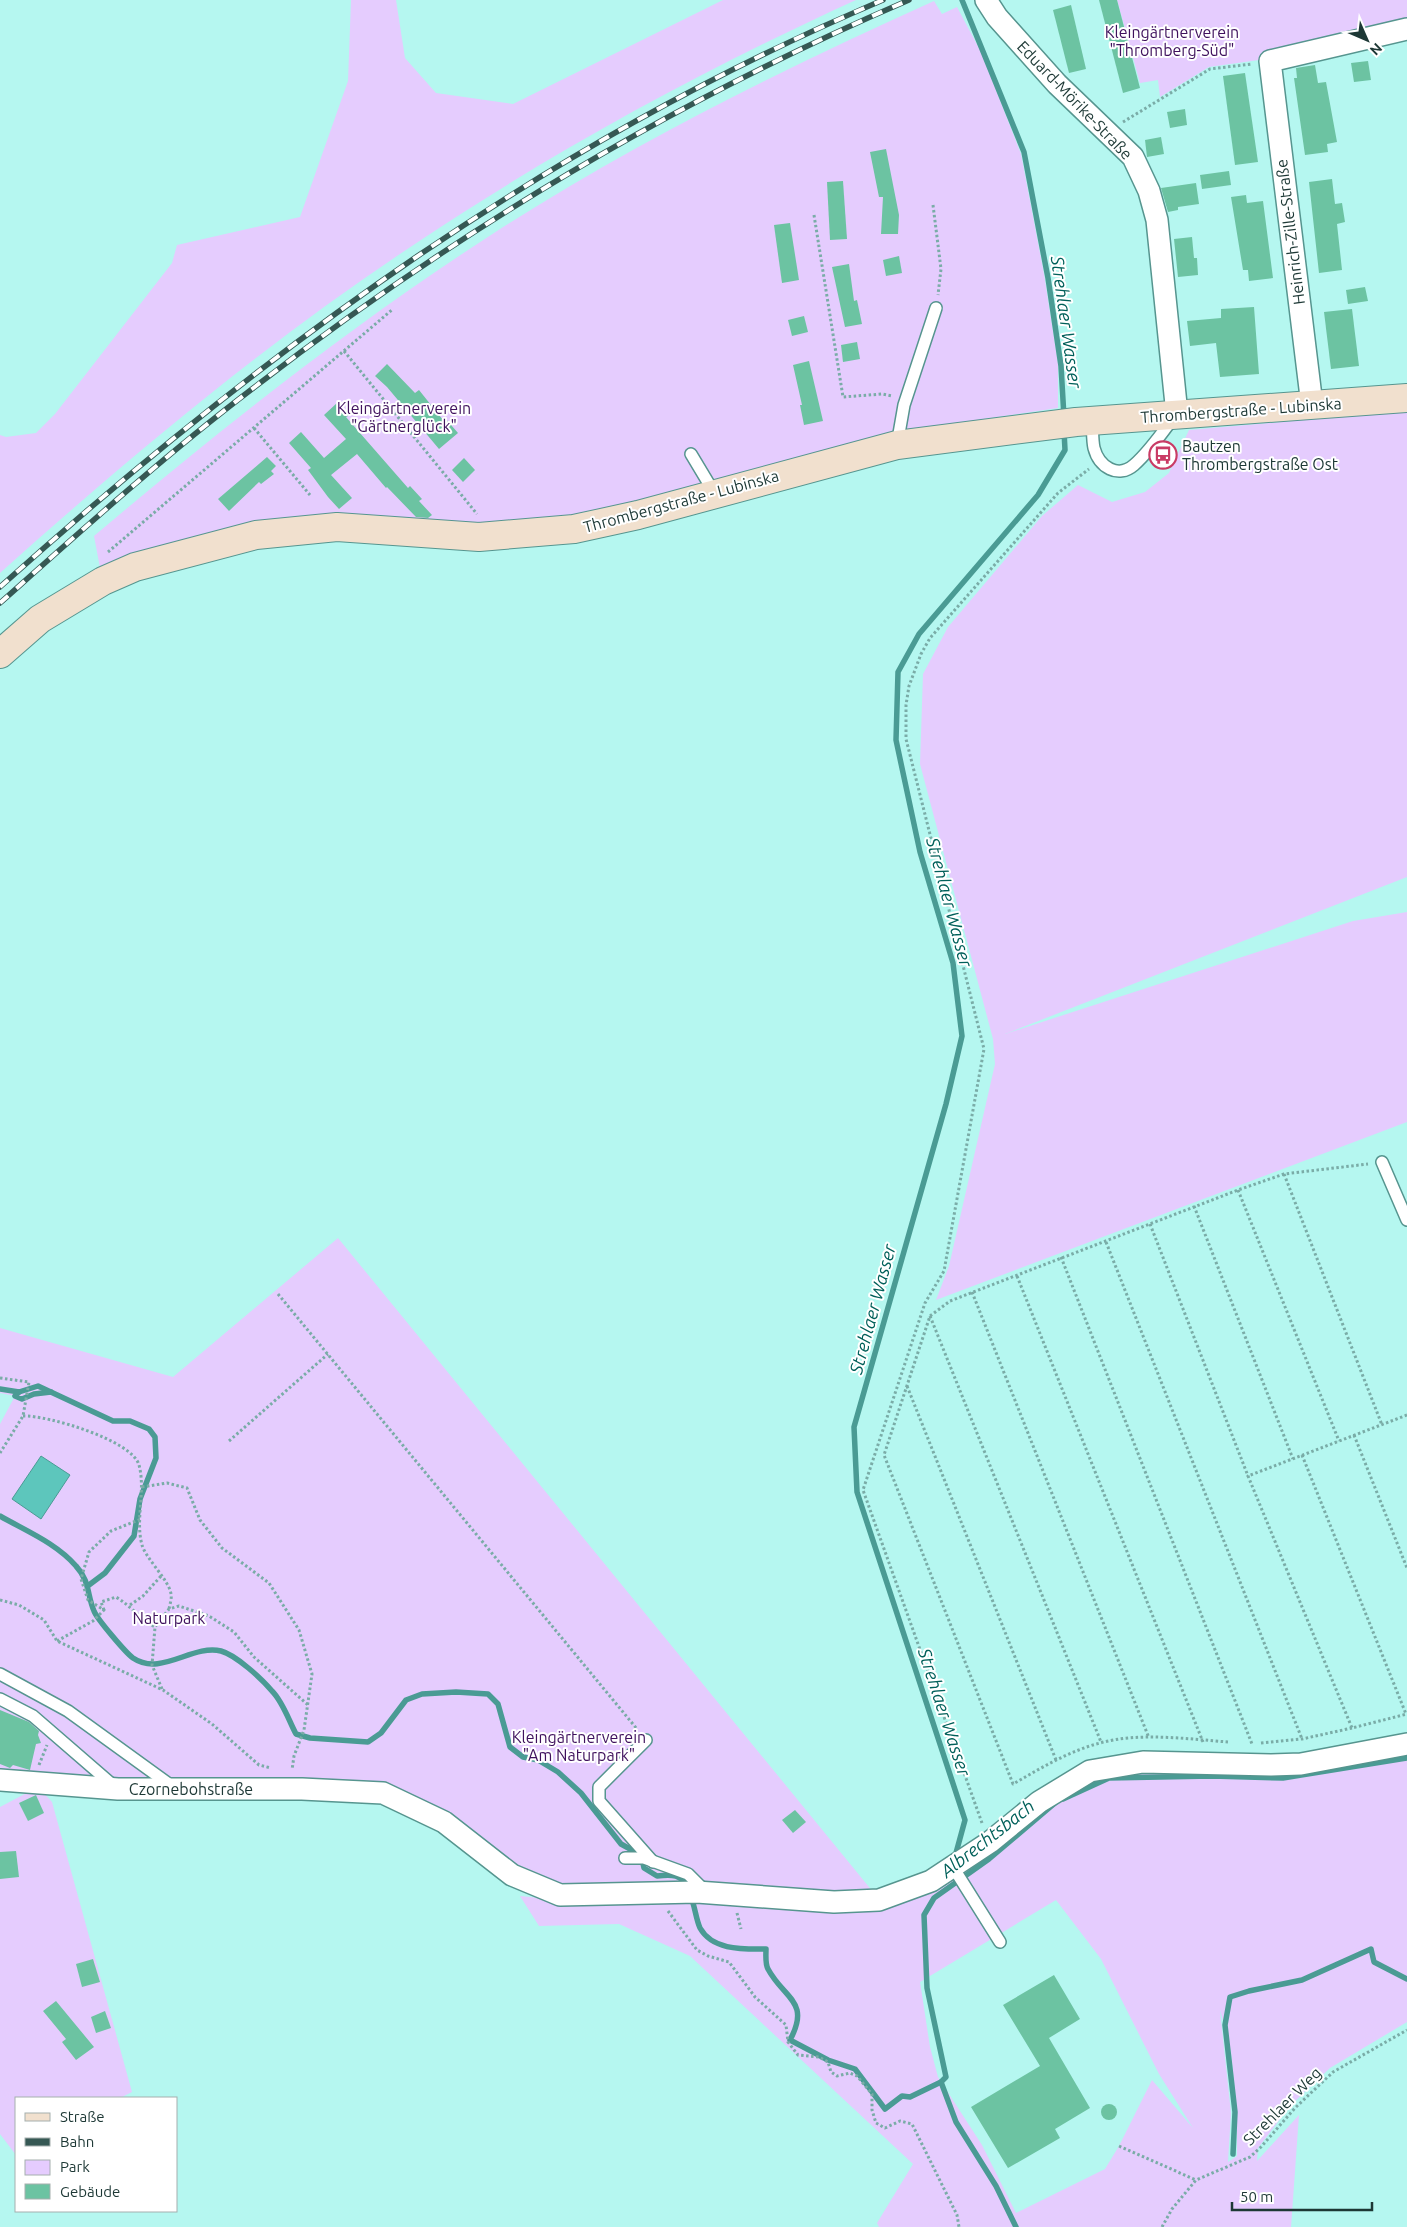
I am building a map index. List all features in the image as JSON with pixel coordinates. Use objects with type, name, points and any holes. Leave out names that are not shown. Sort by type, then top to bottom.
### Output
[{"type":"street","name":"Eduard-Mörike-Straße","points":[[986,0],[997,17],[1057,84],[1133,157],[1149,191],[1157,220],[1177,414]]},
{"type":"street","points":[[1270,61],[1407,29]]},
{"type":"street","name":"Heinrich-Zille-Straße","points":[[1270,61],[1312,406]]},
{"type":"street","name":"Thrombergstraße - Lubinska","points":[[0,654],[40,619],[103,580],[136,567],[256,535],[336,527],[479,537],[528,535],[574,529],[638,515],[897,444],[1075,422],[1407,398]]},
{"type":"street","points":[[660,1892],[696,1892],[834,1902],[879,1900],[931,1881],[958,1875],[990,1842],[1039,1802],[1090,1771],[1143,1762],[1271,1766],[1301,1764],[1407,1744]]},
{"type":"street","name":"Czornebohstraße","points":[[0,1780],[31,1784],[118,1789],[302,1789],[383,1793],[444,1822],[512,1875],[560,1895],[660,1892]]},
{"type":"lane","points":[[897,444],[904,405],[936,308]]},
{"type":"lane","points":[[1075,422],[1094,448],[1100,460],[1109,470],[1117,472],[1134,465],[1177,414]]},
{"type":"lane","points":[[690,454],[715,494]]},
{"type":"lane","points":[[1382,1162],[1407,1220]]},
{"type":"lane","points":[[0,1674],[68,1711],[176,1789]]},
{"type":"lane","points":[[0,1699],[33,1716],[118,1789]]},
{"type":"lane","points":[[645,1859],[599,1801],[599,1787],[646,1740]]},
{"type":"lane","points":[[625,1858],[645,1859],[688,1874],[696,1892]]},
{"type":"lane","points":[[958,1875],[1000,1942]]},
{"type":"path","points":[[1106,130],[1135,116],[1210,69],[1270,61]]},
{"type":"path","points":[[934,205],[941,269],[936,308]]},
{"type":"path","points":[[814,215],[843,397],[882,394],[898,398],[904,405]]},
{"type":"path","points":[[107,553],[393,309]]},
{"type":"path","points":[[344,351],[478,514]]},
{"type":"path","points":[[254,428],[310,495]]},
{"type":"path","points":[[990,1842],[863,1490],[925,1303],[944,1271],[984,1049],[906,739],[906,705],[914,671],[930,638],[1058,493],[1100,460]]},
{"type":"path","points":[[1012,1784],[884,1455],[930,1316],[950,1301],[972,1292],[1106,1242],[1194,1206],[1284,1174],[1382,1162]]},
{"type":"path","points":[[1284,1174],[1382,1425]]},
{"type":"path","points":[[1238,1190],[1338,1441]]},
{"type":"path","points":[[1194,1206],[1293,1459]]},
{"type":"path","points":[[1150,1224],[1248,1476],[1352,1728],[1407,1714],[1302,1456]]},
{"type":"path","points":[[1106,1242],[1302,1739]]},
{"type":"path","points":[[1062,1257],[1252,1744]]},
{"type":"path","points":[[1017,1276],[1211,1764]]},
{"type":"path","points":[[972,1292],[1149,1738]]},
{"type":"path","points":[[278,1294],[646,1740]]},
{"type":"path","points":[[930,1316],[1101,1742]]},
{"type":"path","points":[[229,1441],[328,1354]]},
{"type":"path","points":[[0,1378],[29,1382],[23,1416],[0,1453]]},
{"type":"path","points":[[907,1385],[1056,1760]]},
{"type":"path","points":[[23,1416],[34,1416],[89,1430],[129,1452],[138,1463],[142,1487],[142,1545],[171,1593],[169,1609],[155,1627],[152,1666],[163,1690]]},
{"type":"path","points":[[1248,1476],[1407,1416]]},
{"type":"path","points":[[1354,1435],[1407,1568]]},
{"type":"path","points":[[142,1487],[167,1483],[187,1488],[200,1520],[222,1548],[269,1583],[299,1630],[312,1674],[309,1705],[302,1742],[294,1756],[291,1773],[283,1771]]},
{"type":"path","points":[[104,1610],[88,1600],[81,1579],[89,1552],[111,1531],[141,1519]]},
{"type":"path","points":[[130,1605],[143,1596],[161,1576]]},
{"type":"path","points":[[104,1610],[101,1602],[116,1597],[130,1605],[140,1619],[155,1627]]},
{"type":"path","points":[[0,1600],[19,1605],[44,1620],[57,1641],[163,1690],[212,1724],[260,1765],[275,1769]]},
{"type":"path","points":[[169,1609],[179,1606],[209,1616],[234,1632],[254,1657],[309,1705]]},
{"type":"path","points":[[57,1641],[93,1621],[104,1610]]},
{"type":"path","points":[[31,1784],[51,1730]]},
{"type":"path","points":[[660,1892],[666,1909],[697,1950],[708,1956],[729,1962],[755,1997],[786,2024],[788,2042],[798,2055],[819,2057],[828,2062],[831,2072],[837,2076],[850,2073],[857,2076],[872,2094],[872,2110],[876,2123],[885,2128],[900,2121],[912,2124],[957,2215],[958,2227]]},
{"type":"path","name":"Strehlaer Weg","points":[[1162,2227],[1172,2209],[1196,2180],[1250,2157],[1295,2108],[1333,2072],[1407,2030]]},
{"type":"path","points":[[1119,2146],[1196,2180]]},
{"type":"green space","points":[[351,0],[396,0],[405,58],[436,93],[513,104],[723,0],[856,0],[745,53],[636,110],[528,172],[424,238],[313,315],[259,356],[153,440],[0,573],[0,435],[6,437],[36,433],[55,414],[172,263],[177,245],[300,217],[348,81]]},
{"type":"green space","name":"Kleingärtnerverein \"Thromberg-Süd\"","points":[[1117,0],[1407,0],[1407,26],[1266,59],[1209,67],[1160,97],[1158,80],[1140,83]]},
{"type":"green space","name":"Kleingärtnerverein \"Gärtnerglück\"","points":[[934,1],[942,14],[957,7],[981,52],[1021,154],[1044,274],[1058,364],[1058,408],[902,431],[546,528],[380,517],[101,573],[94,536],[240,416],[390,303],[547,200],[655,138],[821,53]]},
{"type":"green space","points":[[1407,411],[1407,877],[1005,1034],[1353,921],[1407,912],[1407,1122],[936,1300],[949,1266],[995,1064],[993,1039],[920,764],[923,674],[948,627],[1042,516],[1078,485],[1112,502],[1145,492],[1169,473],[1189,430]]},
{"type":"green space","points":[[338,1238],[878,1898],[563,1892],[515,1869],[389,1787],[178,1782],[0,1770],[0,1424],[15,1396],[0,1393],[0,1328],[173,1377]]},
{"type":"green space","points":[[1407,1751],[1407,2022],[1330,2068],[1291,2105],[1258,2148],[1257,2161],[1299,2115],[1291,2227],[879,2227],[877,2223],[913,2164],[690,1956],[619,1924],[539,1926],[520,1896],[560,1900],[880,1905],[1093,1776]],"holes":[[[1056,1900],[1101,1959],[1159,2074],[1193,2128],[1152,2080],[1119,2146],[1105,2169],[1016,2213],[982,2145],[938,2077],[930,2047],[920,1982]],[[1220,2010],[1231,2052],[1237,2111],[1237,2156],[1228,2162],[1231,2113]]]},
{"type":"green space","points":[[38,1787],[52,1802],[132,2092],[122,2097],[15,2097],[15,2154],[0,2134],[0,1807]]},
{"type":"water","points":[[41,1456],[70,1475],[41,1519],[12,1499]]},
{"type":"building","points":[[1099,0],[1117,0],[1140,88],[1123,93]]},
{"type":"building","points":[[1071,5],[1086,69],[1069,73],[1053,10]]},
{"type":"building","points":[[1368,61],[1371,80],[1354,82],[1351,63]]},
{"type":"building","points":[[1315,65],[1318,83],[1326,82],[1337,142],[1327,144],[1328,152],[1305,155],[1294,78],[1297,78],[1296,68]]},
{"type":"building","points":[[1245,73],[1258,162],[1235,165],[1223,76]]},
{"type":"building","points":[[1185,109],[1187,125],[1170,128],[1167,112]]},
{"type":"building","points":[[1161,137],[1164,154],[1147,157],[1145,140]]},
{"type":"building","points":[[886,149],[899,215],[898,234],[881,234],[883,197],[879,197],[870,152]]},
{"type":"building","points":[[1229,171],[1231,185],[1202,189],[1200,175]]},
{"type":"building","points":[[1332,179],[1335,204],[1342,203],[1345,222],[1337,224],[1342,270],[1319,273],[1309,182]]},
{"type":"building","points":[[843,181],[847,239],[830,240],[827,182]]},
{"type":"building","points":[[1196,183],[1199,204],[1178,207],[1178,210],[1168,212],[1161,188]]},
{"type":"building","points":[[1246,195],[1247,203],[1263,201],[1273,278],[1249,281],[1248,270],[1243,270],[1231,197]]},
{"type":"building","points":[[790,223],[799,280],[782,283],[774,225]]},
{"type":"building","points":[[1192,237],[1194,258],[1197,258],[1198,275],[1178,277],[1174,239]]},
{"type":"building","points":[[899,256],[902,273],[886,276],[883,260]]},
{"type":"building","points":[[849,264],[854,301],[857,300],[862,324],[845,327],[832,267]]},
{"type":"building","points":[[1365,287],[1368,301],[1348,304],[1346,290]]},
{"type":"building","points":[[1254,307],[1259,374],[1220,377],[1216,343],[1190,346],[1187,321],[1221,318],[1221,309]]},
{"type":"building","points":[[1352,309],[1359,366],[1331,369],[1324,312]]},
{"type":"building","points":[[804,316],[808,332],[792,336],[788,320]]},
{"type":"building","points":[[857,342],[860,359],[843,362],[841,345]]},
{"type":"building","points":[[809,361],[823,421],[804,425],[800,405],[802,405],[793,365]]},
{"type":"building","points":[[387,364],[415,393],[419,390],[443,420],[445,418],[458,433],[439,449],[387,387],[375,376]]},
{"type":"building","points":[[337,403],[348,416],[346,417],[408,488],[410,486],[422,499],[419,501],[432,515],[428,518],[416,517],[386,488],[357,454],[331,475],[352,498],[339,509],[328,497],[308,470],[311,468],[289,443],[301,432],[324,458],[346,439],[324,415]]},
{"type":"building","points":[[267,457],[276,466],[271,471],[274,474],[261,484],[259,482],[229,511],[218,499]]},
{"type":"building","points":[[464,458],[475,470],[463,482],[452,470]]},
{"type":"building","points":[[0,1710],[29,1722],[39,1731],[38,1735],[41,1743],[36,1744],[30,1770],[13,1765],[10,1768],[0,1764]]},
{"type":"building","points":[[36,1795],[44,1813],[28,1821],[19,1803]]},
{"type":"building","points":[[795,1810],[806,1822],[793,1833],[782,1820]]},
{"type":"building","points":[[16,1851],[19,1877],[0,1879],[0,1852]]},
{"type":"building","points":[[93,1959],[100,1982],[82,1987],[76,1964]]},
{"type":"building","points":[[1054,1975],[1080,2019],[1049,2038],[1090,2108],[1055,2129],[1060,2138],[1008,2168],[971,2107],[1040,2066],[1003,2005]]},
{"type":"building","points":[[56,2001],[94,2047],[76,2060],[62,2042],[66,2039],[43,2011]]},
{"type":"building","points":[[105,2011],[111,2028],[96,2033],[91,2017]]},
{"type":"building","points":[[1109,2104],[1115,2106],[1117,2112],[1115,2118],[1109,2120],[1103,2118],[1101,2112],[1103,2106]]},
{"type":"waterway","name":"Strehlaer Wasser","points":[[962,0],[1024,152],[1048,278],[1061,366],[1064,417]]},
{"type":"waterway","name":"Strehlaer Wasser","points":[[956,1853],[965,1820],[857,1492],[854,1427],[946,1104],[962,1036],[953,963],[920,852],[896,740],[898,672],[919,634],[1038,495],[1065,450],[1064,431]]},
{"type":"waterway","points":[[0,1389],[19,1392],[38,1386],[113,1421],[130,1421],[149,1429],[155,1437],[156,1458],[140,1499],[134,1536],[105,1573],[89,1585]]},
{"type":"waterway","points":[[19,1392],[15,1396],[22,1399],[34,1394],[51,1392]]},
{"type":"waterway","points":[[0,1516],[50,1544],[76,1566],[84,1577],[96,1615],[124,1650],[133,1658],[144,1663],[154,1664],[210,1650],[227,1653],[248,1668],[276,1695],[296,1734],[310,1738],[368,1742],[381,1733],[406,1700],[422,1694],[456,1692],[488,1694],[498,1704],[510,1747],[523,1757],[538,1760],[558,1772],[581,1793],[621,1844],[641,1855],[644,1868],[657,1876],[676,1876],[683,1880],[688,1889]]},
{"type":"waterway","name":"Albrechtsbach","points":[[1063,1799],[1109,1778],[1212,1776],[1283,1778],[1407,1758]]},
{"type":"waterway","name":"Albrechtsbach","points":[[1016,2227],[996,2186],[956,2122],[941,2082],[946,2077],[927,1988],[924,1915],[934,1898],[989,1859],[1055,1803]]},
{"type":"waterway","points":[[691,1897],[700,1928],[713,1941],[730,1947],[766,1949],[768,1969],[793,2001],[796,2008],[798,2017],[790,2040],[828,2060],[855,2069],[885,2109],[902,2096],[910,2097],[941,2082]]},
{"type":"waterway","points":[[1233,2154],[1235,2112],[1225,2025],[1230,1997],[1302,1980],[1371,1949],[1374,1962],[1407,1979]]},
{"type":"railway","points":[[0,587],[101,499],[204,414],[309,333],[417,256],[528,184],[643,117],[761,56],[883,0]]},
{"type":"railway","points":[[0,603],[124,494],[219,414],[407,277],[487,224],[651,126],[736,81],[822,39],[909,0]]},
{"type":"place","name":"Bautzen Thrombergstraße Ost","points":[[1163,455]]},
{"type":"park label","name":"Naturpark","points":[[169,1618]]},
{"type":"park label","name":"Kleingärtnerverein \"Am Naturpark\"","points":[[579,1746]]}]
